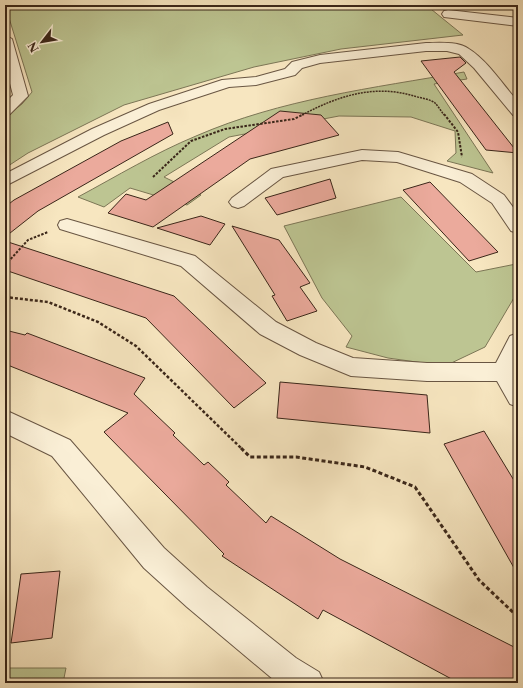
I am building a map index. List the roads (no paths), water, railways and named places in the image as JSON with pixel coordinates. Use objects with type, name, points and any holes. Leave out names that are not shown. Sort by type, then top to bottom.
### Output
[{"type":"street","points":[[448,14],[518,22]]},
{"type":"street","points":[[5,39],[21,96],[5,112]]},
{"type":"street","points":[[5,181],[98,132],[154,107],[227,83],[256,81],[290,72],[297,65],[320,59],[426,47],[447,47],[464,51],[479,65],[518,112]]},
{"type":"street","points":[[238,202],[276,173],[362,155],[398,157],[466,178],[498,198],[518,227]]},
{"type":"street","points":[[67,225],[188,261],[268,328],[308,349],[351,367],[427,372],[503,372]]},
{"type":"street","points":[[503,372],[518,342]]},
{"type":"street","points":[[503,372],[518,397]]},
{"type":"street","points":[[5,421],[61,448],[154,558],[197,597],[285,668],[308,683]]}]
